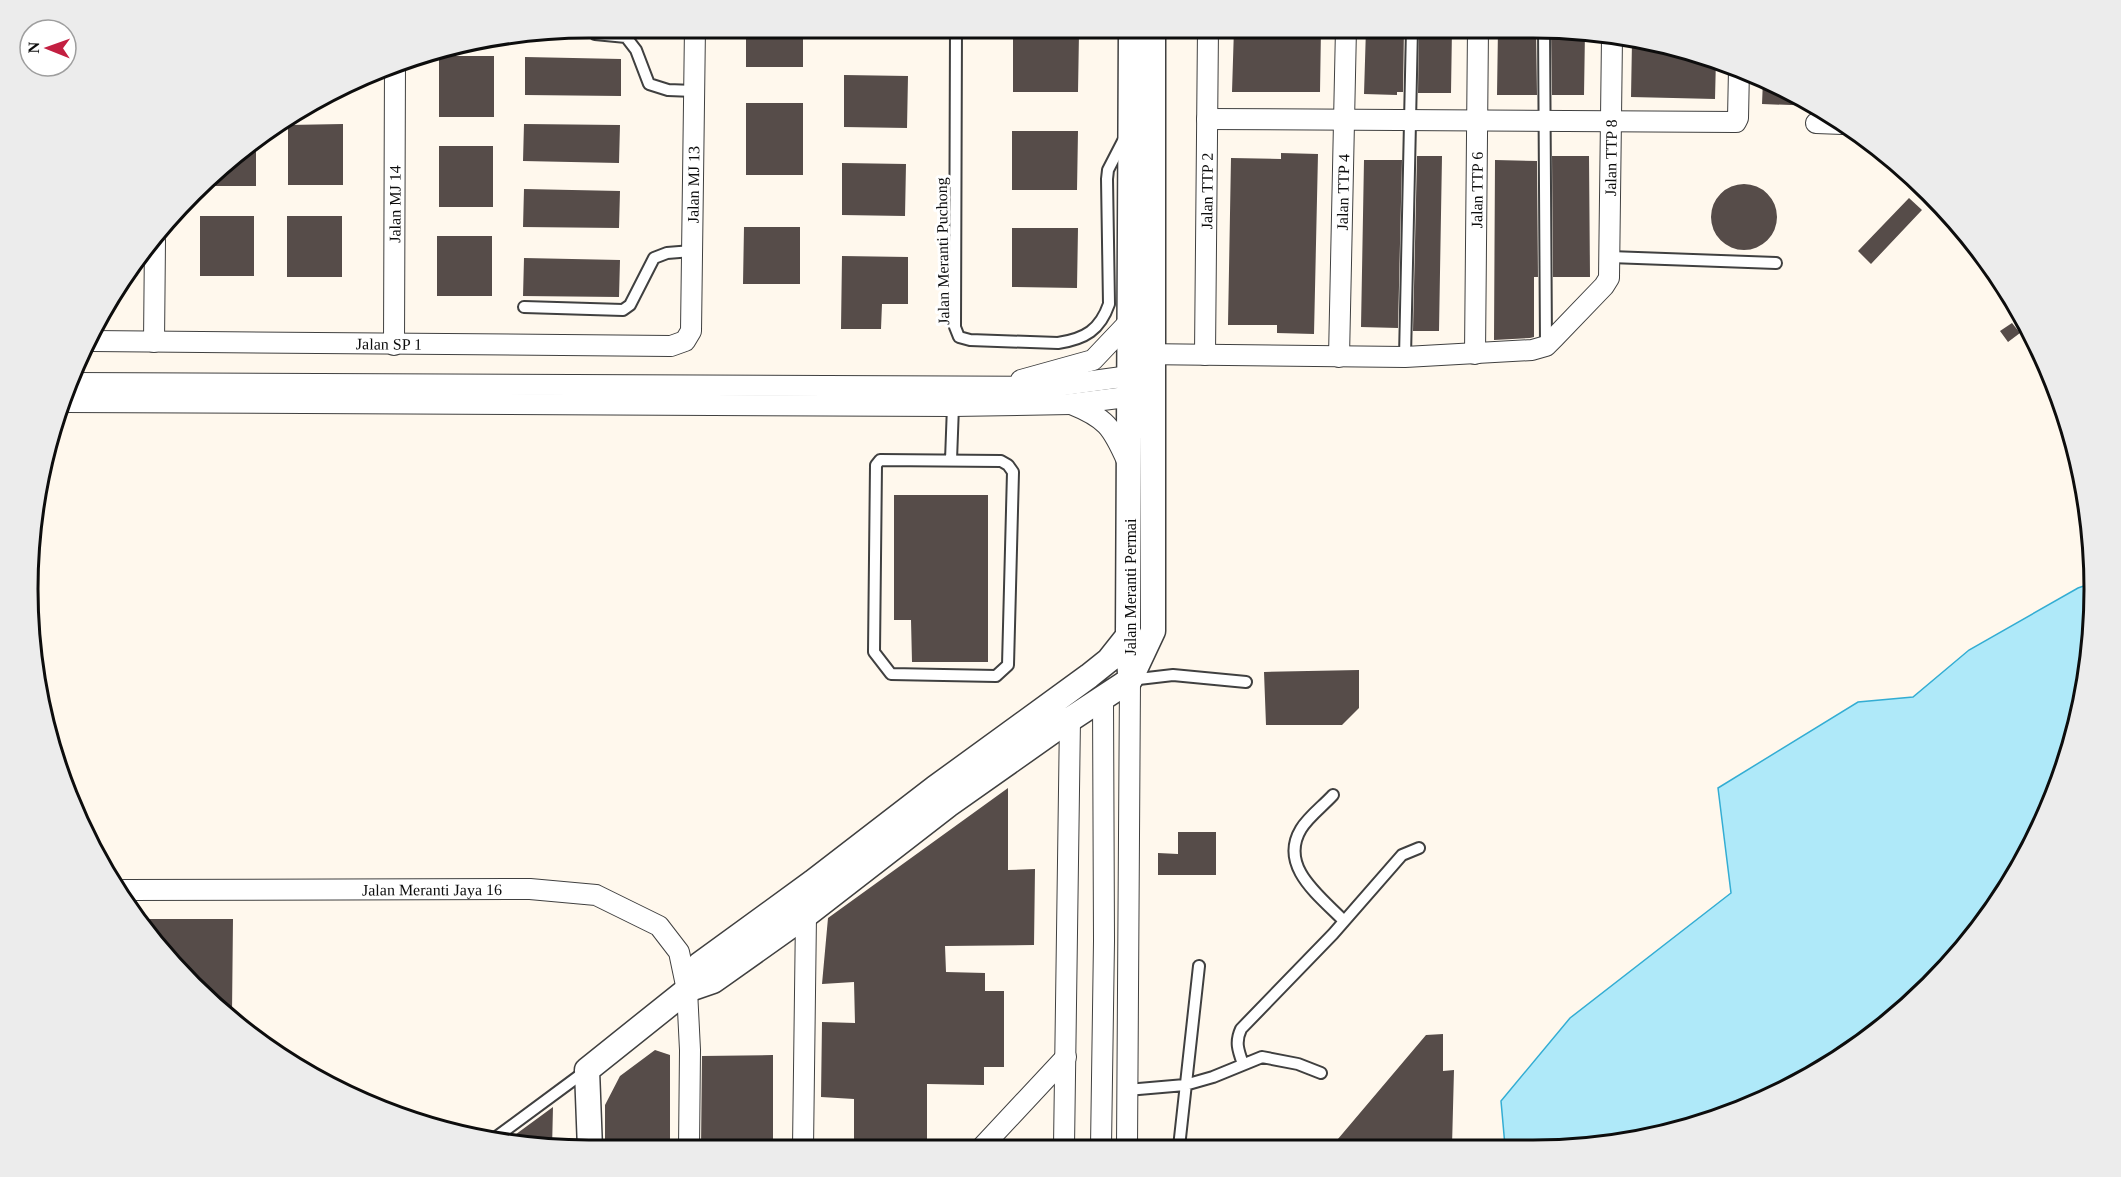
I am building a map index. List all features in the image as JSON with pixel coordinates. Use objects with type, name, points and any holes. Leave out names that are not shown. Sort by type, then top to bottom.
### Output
[{"type":"street","name":"Jalan MJ 13","points":[[685,341],[691,331],[695,38]]},
{"type":"street","name":"Jalan Meranti Permai","points":[[1127,1140],[1130,469],[1142,374],[1130,321],[1131,38]]},
{"type":"street","points":[[590,1140],[587,1070],[687,990],[713,981],[806,915],[948,806],[1070,719],[1130,680],[1153,631],[1142,374],[1153,38]]},
{"type":"street","name":"Jalan TTP 2","points":[[1205,355],[1208,38]]},
{"type":"street","name":"Jalan TTP 4","points":[[1339,357],[1346,38]]},
{"type":"street","name":"Jalan TTP 6","points":[[1474,354],[1478,38]]},
{"type":"street","name":"Jalan TTP 8","points":[[1546,346],[1609,278],[1612,43]]},
{"type":"street","name":"Jalan MJ 14","points":[[394,345],[395,73]]},
{"type":"street","points":[[1207,119],[1736,122],[1739,77]]},
{"type":"street","points":[[1816,123],[1828,123]]},
{"type":"street","points":[[154,342],[155,248]]},
{"type":"street","points":[[992,387],[1093,360],[1130,321]]},
{"type":"street","name":"Jalan SP 1","points":[[96,341],[671,346],[685,341]]},
{"type":"street","points":[[70,402],[953,406],[1071,404],[1142,374],[1205,355],[1406,357],[1532,350],[1546,346]]},
{"type":"street","points":[[77,383],[1048,387],[1142,374]]},
{"type":"street","points":[[1071,404],[1103,420],[1115,434],[1130,469]]},
{"type":"street","points":[[687,990],[699,965],[1089,676],[1109,660],[1128,636]]},
{"type":"street","points":[[1101,1140],[1104,917],[1103,698]]},
{"type":"street","points":[[1065,1140],[1070,719]]},
{"type":"street","name":"Jalan Meranti Jaya 16","points":[[127,890],[530,889],[596,894],[659,926],[679,952],[687,990],[690,1050],[689,1140]]},
{"type":"street","points":[[802,1140],[806,915]]},
{"type":"street","points":[[989,1140],[1066,1057]]},
{"type":"lane","points":[[627,38],[636,50],[649,84],[668,90],[694,91]]},
{"type":"lane","name":"Jalan Meranti Puchong","points":[[956,38],[955,327],[959,337],[970,340],[1058,343],[1070,341],[1093,330],[1103,320],[1108,303],[1108,170],[1131,125]]},
{"type":"lane","points":[[1406,357],[1412,38]]},
{"type":"lane","points":[[1544,38],[1546,346]]},
{"type":"lane","points":[[524,306],[622,310],[630,305],[654,258],[667,253],[692,251]]},
{"type":"lane","points":[[1610,257],[1776,263]]},
{"type":"lane","points":[[951,460],[953,406]]},
{"type":"lane","points":[[880,460],[951,460],[1001,461],[1008,465],[1012,472],[1008,665],[996,676],[891,674],[874,652],[876,465],[880,460]]},
{"type":"lane","points":[[1130,680],[1173,675],[1246,682]]},
{"type":"lane","points":[[1334,795],[1301,828],[1296,840],[1294,857],[1303,877],[1344,921]]},
{"type":"lane","points":[[1243,1064],[1237,1047],[1237,1038],[1241,1029],[1344,921],[1402,855],[1419,848]]},
{"type":"lane","points":[[1180,1140],[1199,966]]},
{"type":"lane","points":[[1127,1090],[1185,1085],[1213,1077],[1262,1057],[1298,1064],[1321,1073]]},
{"type":"lane","points":[[502,1133],[587,1070]]},
{"type":"water","points":[[2084,586],[2079,660],[2073,696],[2065,731],[2042,799],[2010,864],[1991,895],[1947,952],[1922,978],[1896,1003],[1839,1047],[1776,1083],[1743,1098],[1675,1121],[1640,1129],[1569,1138],[1504,1140],[1501,1101],[1570,1018],[1731,893],[1718,788],[1858,702],[1913,697],[1969,650]]},
{"type":"building","points":[[746,38],[803,38],[803,67],[746,67]]},
{"type":"building","points":[[1013,38],[1079,38],[1078,92],[1013,92]]},
{"type":"building","points":[[1234,38],[1321,38],[1320,92],[1232,92]]},
{"type":"building","points":[[1366,38],[1404,38],[1403,92],[1397,92],[1397,95],[1364,94]]},
{"type":"building","points":[[1419,38],[1452,38],[1451,93],[1418,93]]},
{"type":"building","points":[[1498,38],[1536,38],[1537,95],[1497,95]]},
{"type":"building","points":[[1551,39],[1585,40],[1584,95],[1552,95]]},
{"type":"building","points":[[1632,47],[1675,56],[1716,69],[1715,99],[1631,97]]},
{"type":"building","points":[[446,56],[494,56],[494,117],[439,117],[439,58]]},
{"type":"building","points":[[525,57],[621,59],[621,96],[525,95]]},
{"type":"building","points":[[844,75],[908,76],[907,128],[844,127]]},
{"type":"building","points":[[1763,88],[1797,105],[1762,104]]},
{"type":"building","points":[[746,103],[803,103],[803,175],[746,175]]},
{"type":"building","points":[[343,124],[343,185],[288,185],[288,126]]},
{"type":"building","points":[[524,124],[620,125],[619,163],[523,161]]},
{"type":"building","points":[[1012,131],[1078,131],[1077,190],[1012,190]]},
{"type":"building","points":[[439,146],[493,146],[493,207],[439,207]]},
{"type":"building","points":[[256,149],[256,186],[213,186]]},
{"type":"building","points":[[1281,153],[1318,154],[1314,334],[1277,333],[1277,325],[1228,325],[1231,158],[1281,159]]},
{"type":"building","points":[[1417,156],[1442,156],[1439,331],[1413,331]]},
{"type":"building","points":[[1552,156],[1589,156],[1590,277],[1553,277]]},
{"type":"building","points":[[1364,160],[1402,160],[1398,328],[1361,327]]},
{"type":"building","points":[[1495,160],[1537,161],[1538,277],[1534,277],[1534,337],[1530,338],[1494,340]]},
{"type":"building","points":[[842,163],[906,164],[905,216],[842,215]]},
{"type":"building","points":[[1744,184],[1757,187],[1767,194],[1774,204],[1777,217],[1774,230],[1767,240],[1757,247],[1744,250],[1731,247],[1721,240],[1714,230],[1711,217],[1714,204],[1721,194],[1731,187]]},
{"type":"building","points":[[524,189],[620,191],[619,228],[523,227]]},
{"type":"building","points":[[1909,198],[1922,210],[1871,264],[1858,251]]},
{"type":"building","points":[[200,216],[254,216],[254,276],[200,276]]},
{"type":"building","points":[[287,216],[342,216],[342,277],[287,277]]},
{"type":"building","points":[[744,227],[800,227],[800,284],[743,284]]},
{"type":"building","points":[[1012,228],[1078,228],[1077,288],[1012,287]]},
{"type":"building","points":[[437,236],[492,236],[492,296],[437,296]]},
{"type":"building","points":[[842,256],[908,257],[908,304],[882,304],[881,329],[841,329]]},
{"type":"building","points":[[524,258],[620,260],[619,297],[523,296]]},
{"type":"building","points":[[2012,323],[2020,333],[2008,342],[2000,331]]},
{"type":"building","points":[[894,495],[988,495],[988,662],[912,662],[911,620],[894,620]]},
{"type":"building","points":[[1359,670],[1359,708],[1342,725],[1266,725],[1264,672]]},
{"type":"building","points":[[1008,788],[1008,870],[1035,869],[1034,945],[945,946],[946,972],[985,973],[985,991],[1004,991],[1004,1067],[984,1067],[984,1085],[927,1084],[927,1140],[854,1140],[854,1099],[821,1097],[822,1022],[855,1023],[854,982],[822,984],[828,918]]},
{"type":"building","points":[[1178,832],[1216,832],[1216,875],[1158,875],[1158,853],[1178,854]]},
{"type":"building","points":[[147,919],[233,919],[232,1009],[174,952]]},
{"type":"building","points":[[1443,1034],[1443,1071],[1454,1070],[1452,1140],[1337,1140],[1426,1035]]},
{"type":"building","points":[[655,1050],[670,1055],[670,1140],[605,1140],[605,1105],[620,1076]]},
{"type":"building","points":[[773,1055],[773,1140],[701,1140],[702,1056]]},
{"type":"building","points":[[553,1107],[552,1138],[515,1135]]}]
